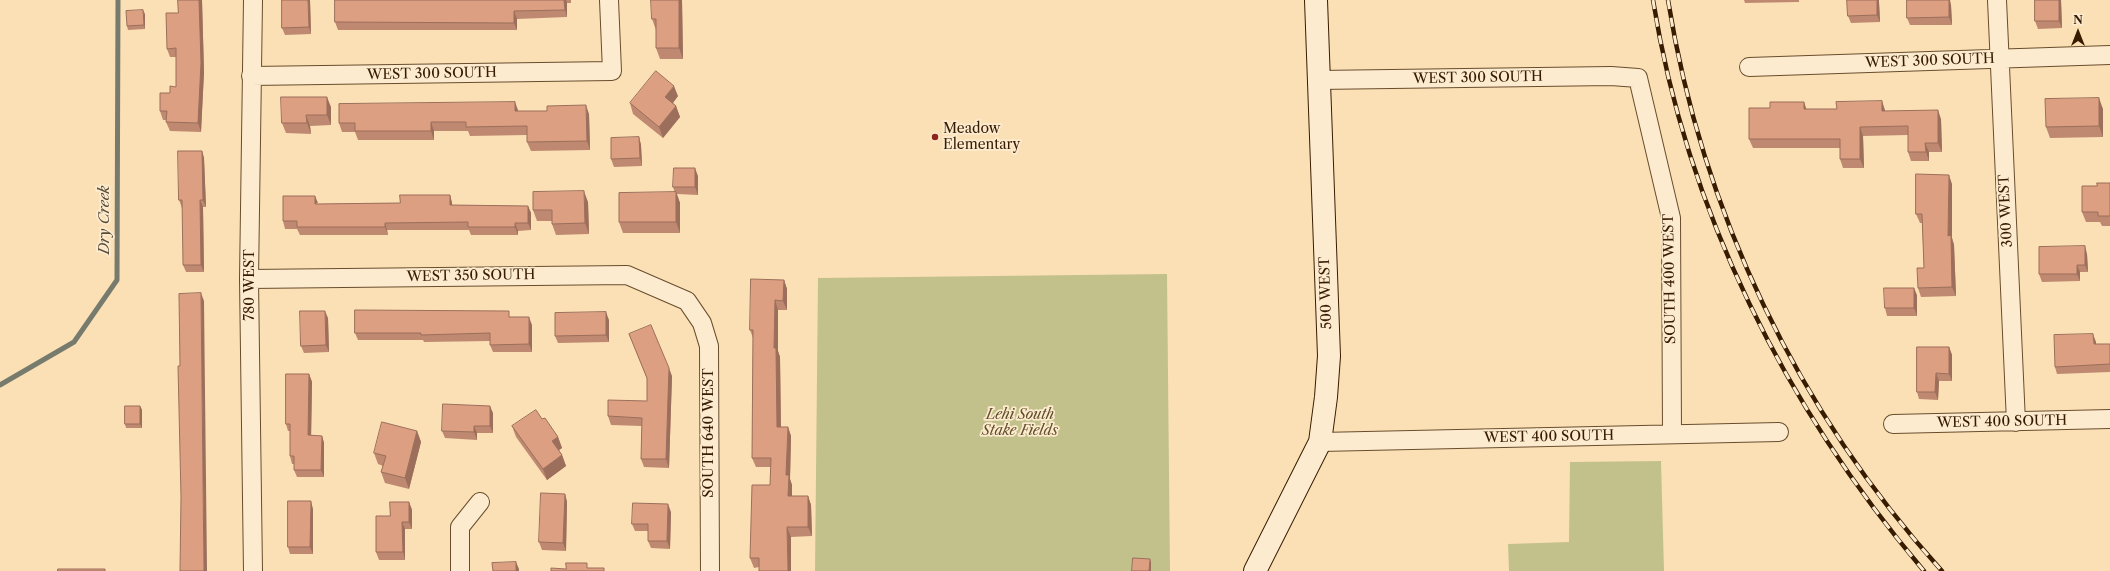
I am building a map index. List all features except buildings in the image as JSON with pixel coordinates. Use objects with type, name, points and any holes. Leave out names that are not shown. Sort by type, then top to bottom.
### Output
[{"type":"street","name":"780 WEST","points":[[253,0],[250,279],[253,571]]},
{"type":"street","name":"WEST 300 SOUTH","points":[[251,76],[612,71],[609,0]]},
{"type":"street","name":"500 WEST","points":[[1255,571],[1320,442],[1326,397],[1329,356],[1316,0]]},
{"type":"street","name":"300 WEST","points":[[1997,0],[2016,422]]},
{"type":"street","name":"WEST 300 SOUTH","points":[[1749,67],[2110,55]]},
{"type":"street","name":"WEST 300 SOUTH","points":[[1318,80],[1611,76],[1638,78]]},
{"type":"street","name":"SOUTH 400 WEST","points":[[1638,78],[1670,218],[1672,434]]},
{"type":"street","name":"WEST 350 SOUTH","points":[[250,279],[627,275],[687,301]]},
{"type":"street","name":"SOUTH 640 WEST","points":[[687,301],[702,323],[709,346],[710,571]]},
{"type":"street","name":"WEST 400 SOUTH","points":[[1893,424],[2110,419]]},
{"type":"street","name":"WEST 400 SOUTH","points":[[1320,442],[1779,432]]},
{"type":"street","points":[[460,571],[460,527],[480,502]]},
{"type":"green space","name":"Lehi South Stake Fields","points":[[1167,274],[1170,571],[815,571],[818,278]]},
{"type":"green space","points":[[1661,461],[1664,571],[1509,571],[1508,544],[1569,542],[1570,462]]},
{"type":"waterway","name":"Dry Creek","points":[[0,385],[74,342],[117,280],[118,0]]},
{"type":"railway","points":[[1653,0],[1669,79],[1690,156],[1717,231],[1750,304],[1787,375],[1828,443],[1874,508],[1924,571]]},
{"type":"railway","points":[[1668,0],[1684,79],[1705,156],[1732,232],[1764,305],[1801,376],[1843,445],[1890,510],[1942,571]]},
{"type":"place","name":"Meadow Elementary","points":[[935,137]]}]
